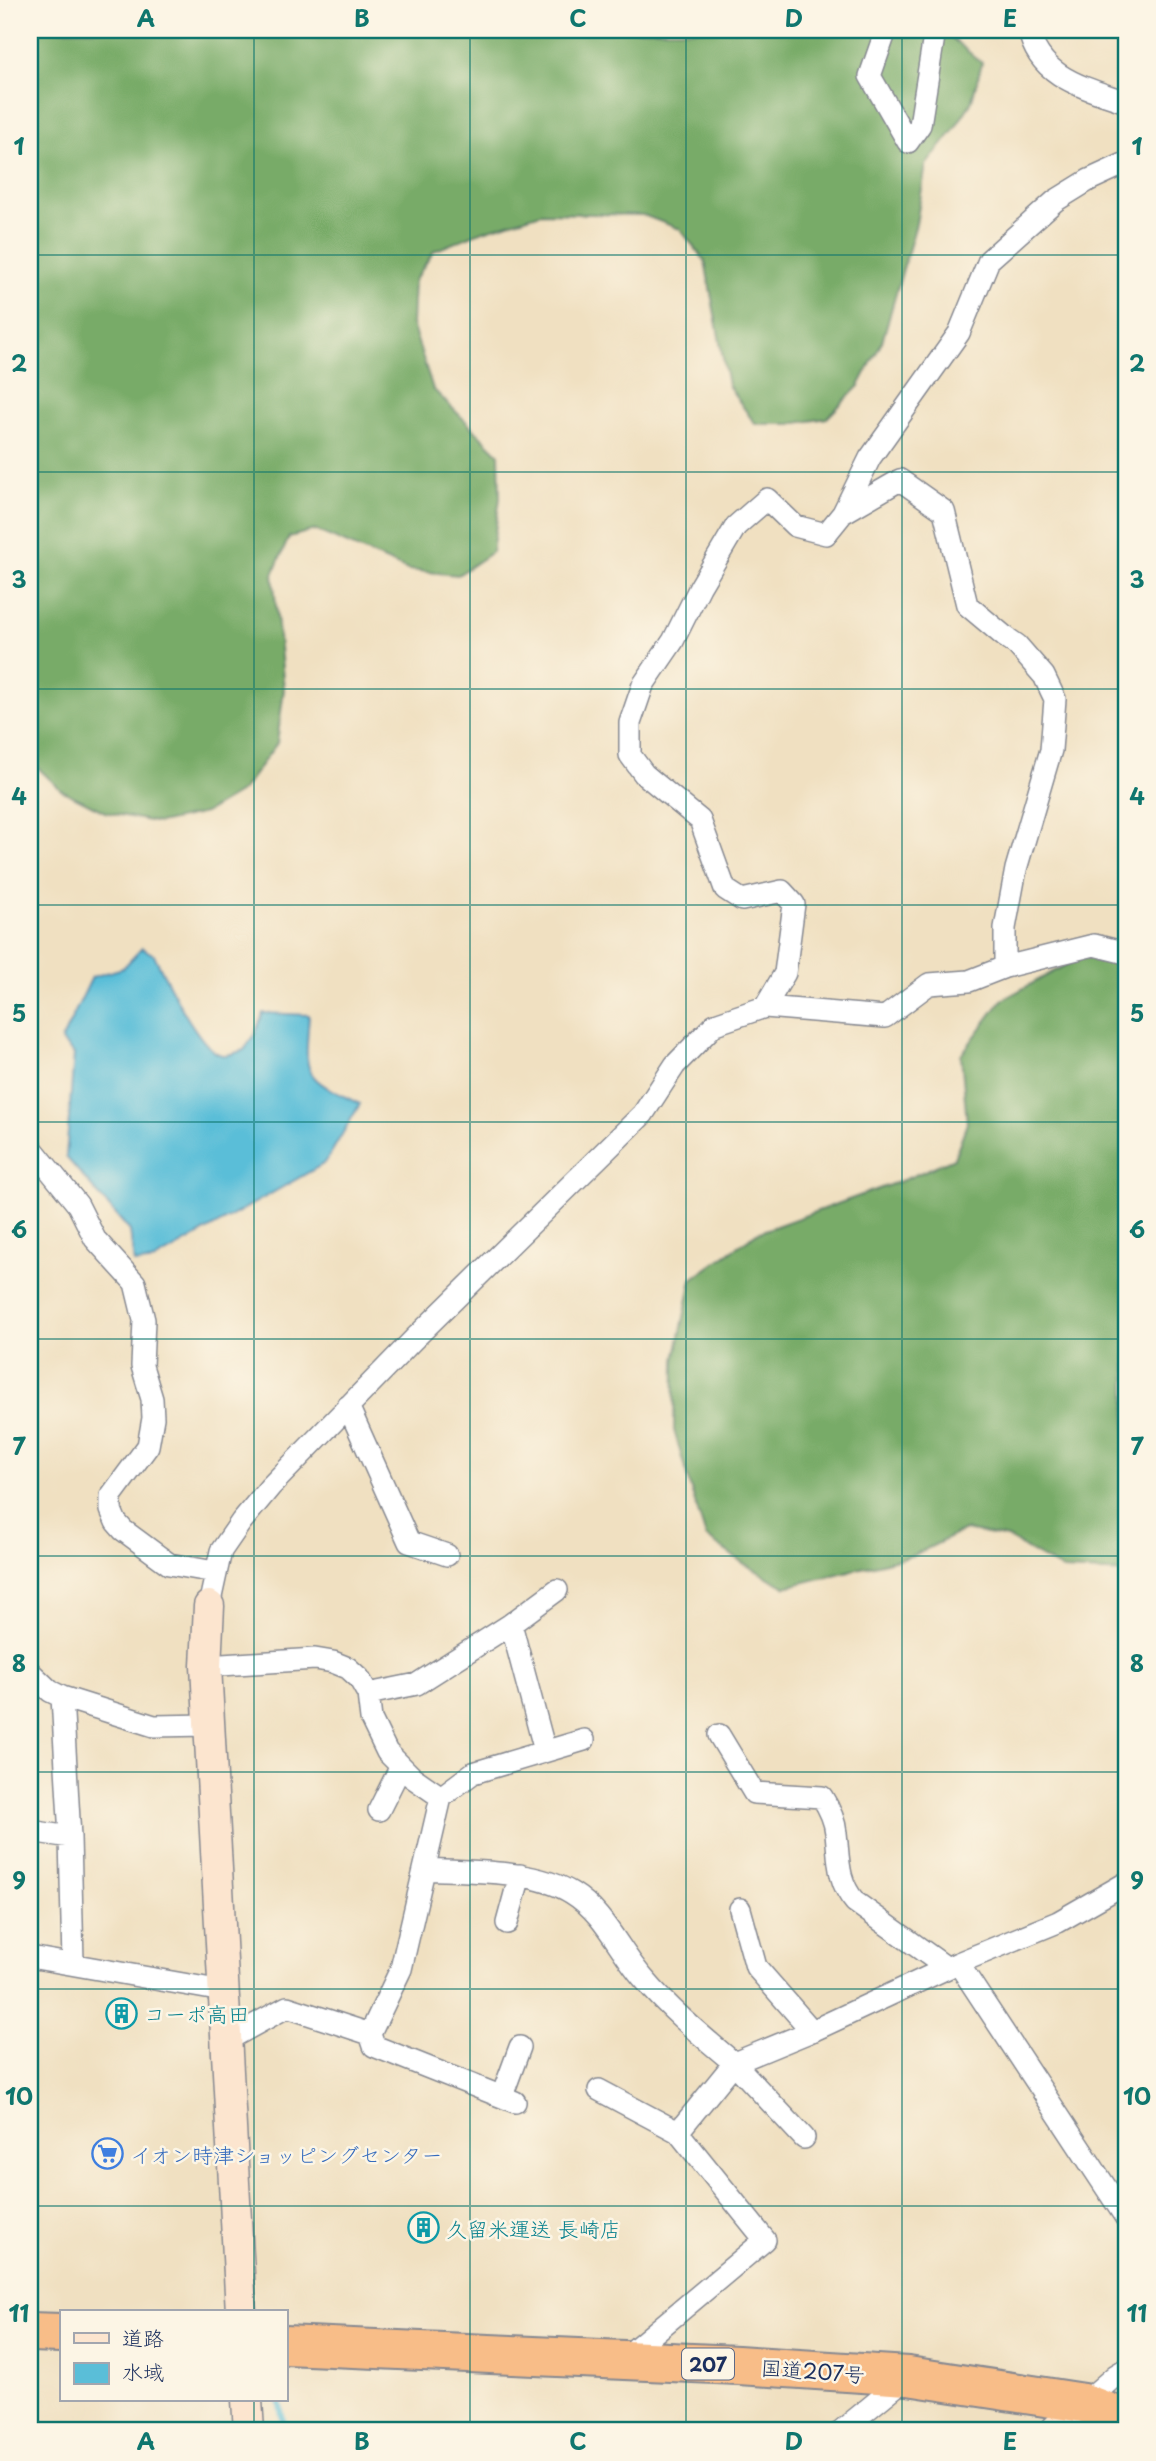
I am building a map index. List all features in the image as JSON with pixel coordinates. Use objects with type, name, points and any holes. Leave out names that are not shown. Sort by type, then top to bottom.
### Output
[{"type":"highway","points":[[30,2332],[60,2333]]},
{"type":"highway","name":"国道207号","points":[[287,2345],[738,2365],[908,2376],[1084,2403],[1126,2419]]},
{"type":"street","points":[[886,30],[870,76],[908,142],[920,125],[935,30]]},
{"type":"street","points":[[1029,30],[1032,45],[1066,80],[1126,102]]},
{"type":"street","points":[[765,1007],[785,973],[794,904],[782,891],[742,900],[724,888],[700,820],[644,774],[629,755],[630,723],[643,685],[673,641],[700,587],[736,526],[767,499],[795,526],[826,534],[843,513],[870,458],[959,333],[989,260],[1055,201],[1089,180],[1126,163]]},
{"type":"street","points":[[843,513],[900,480],[944,510],[967,605],[1017,645],[1044,676],[1055,699],[1051,750],[1016,869],[1005,928],[1005,967]]},
{"type":"street","points":[[241,2310],[206,1666],[209,1606],[221,1551],[270,1487],[348,1406],[643,1114],[675,1065],[715,1024],[765,1007],[885,1017],[929,984],[969,981],[1005,967],[1094,945],[1126,953]]},
{"type":"street","points":[[30,1146],[78,1205],[95,1239],[135,1283],[144,1320],[142,1366],[152,1399],[153,1418],[148,1446],[111,1496],[111,1510],[116,1522],[169,1564],[215,1573]]},
{"type":"street","points":[[348,1406],[409,1542],[447,1555]]},
{"type":"street","points":[[368,1694],[417,1684],[511,1624],[557,1590]]},
{"type":"street","points":[[511,1624],[545,1751]]},
{"type":"street","points":[[206,1666],[314,1659],[348,1668],[359,1678],[368,1694],[371,1719],[379,1739],[400,1768],[441,1797]]},
{"type":"street","points":[[30,1672],[50,1691],[62,1697],[153,1726],[209,1725]]},
{"type":"street","points":[[62,1697],[74,1963]]},
{"type":"street","points":[[719,1735],[754,1793],[822,1797],[836,1831],[837,1863],[845,1891],[855,1902],[952,1966],[1126,2218]]},
{"type":"street","points":[[520,2047],[509,2099],[374,2046],[370,2034],[401,1969],[441,1797],[473,1773],[584,1740]]},
{"type":"street","points":[[379,1810],[400,1768]]},
{"type":"street","points":[[30,1831],[70,1837]]},
{"type":"street","points":[[425,1869],[520,1875],[571,1892],[596,1912],[641,1976],[662,2000],[734,2063],[804,2138]]},
{"type":"street","points":[[507,1923],[520,1875]]},
{"type":"street","points":[[678,2132],[734,2063],[1058,1922],[1126,1882]]},
{"type":"street","points":[[740,1909],[756,1967],[812,2031]]},
{"type":"street","points":[[30,1957],[223,1991]]},
{"type":"street","points":[[228,2040],[287,2007],[370,2034]]},
{"type":"street","points":[[599,2090],[678,2132],[765,2240],[621,2361]]},
{"type":"street","points":[[1055,2431],[1126,2369]]},
{"type":"street","points":[[841,2431],[908,2376]]},
{"type":"green space","points":[[30,30],[942,30],[982,63],[971,103],[926,165],[916,224],[882,342],[859,386],[827,418],[791,424],[755,424],[728,385],[705,261],[680,229],[643,215],[541,213],[480,232],[434,251],[414,281],[412,324],[433,389],[499,454],[500,498],[492,552],[458,575],[408,570],[315,530],[289,537],[273,574],[284,689],[277,743],[242,791],[205,813],[159,823],[105,812],[61,790],[30,760]]},
{"type":"green space","points":[[1126,941],[1126,1573],[1063,1570],[1008,1538],[965,1530],[914,1555],[785,1587],[743,1563],[706,1537],[692,1493],[674,1430],[675,1360],[692,1279],[757,1233],[906,1179],[954,1158],[967,1123],[961,1055],[1002,1000],[1073,961]]},
{"type":"water","points":[[142,948],[154,955],[203,1041],[222,1055],[244,1050],[255,1034],[263,1013],[309,1015],[307,1052],[311,1073],[327,1087],[360,1104],[325,1163],[151,1262],[134,1263],[130,1231],[66,1157],[74,1054],[61,1041],[92,977],[123,968]]},
{"type":"waterway","points":[[279,2402],[285,2431]]},
{"type":"place","name":"コーポ高田","points":[[121,2013]]},
{"type":"place","name":"イオン時津ショッピングセンター","points":[[107,2154]]},
{"type":"place","name":"久留米運送 長崎店","points":[[423,2228]]}]
